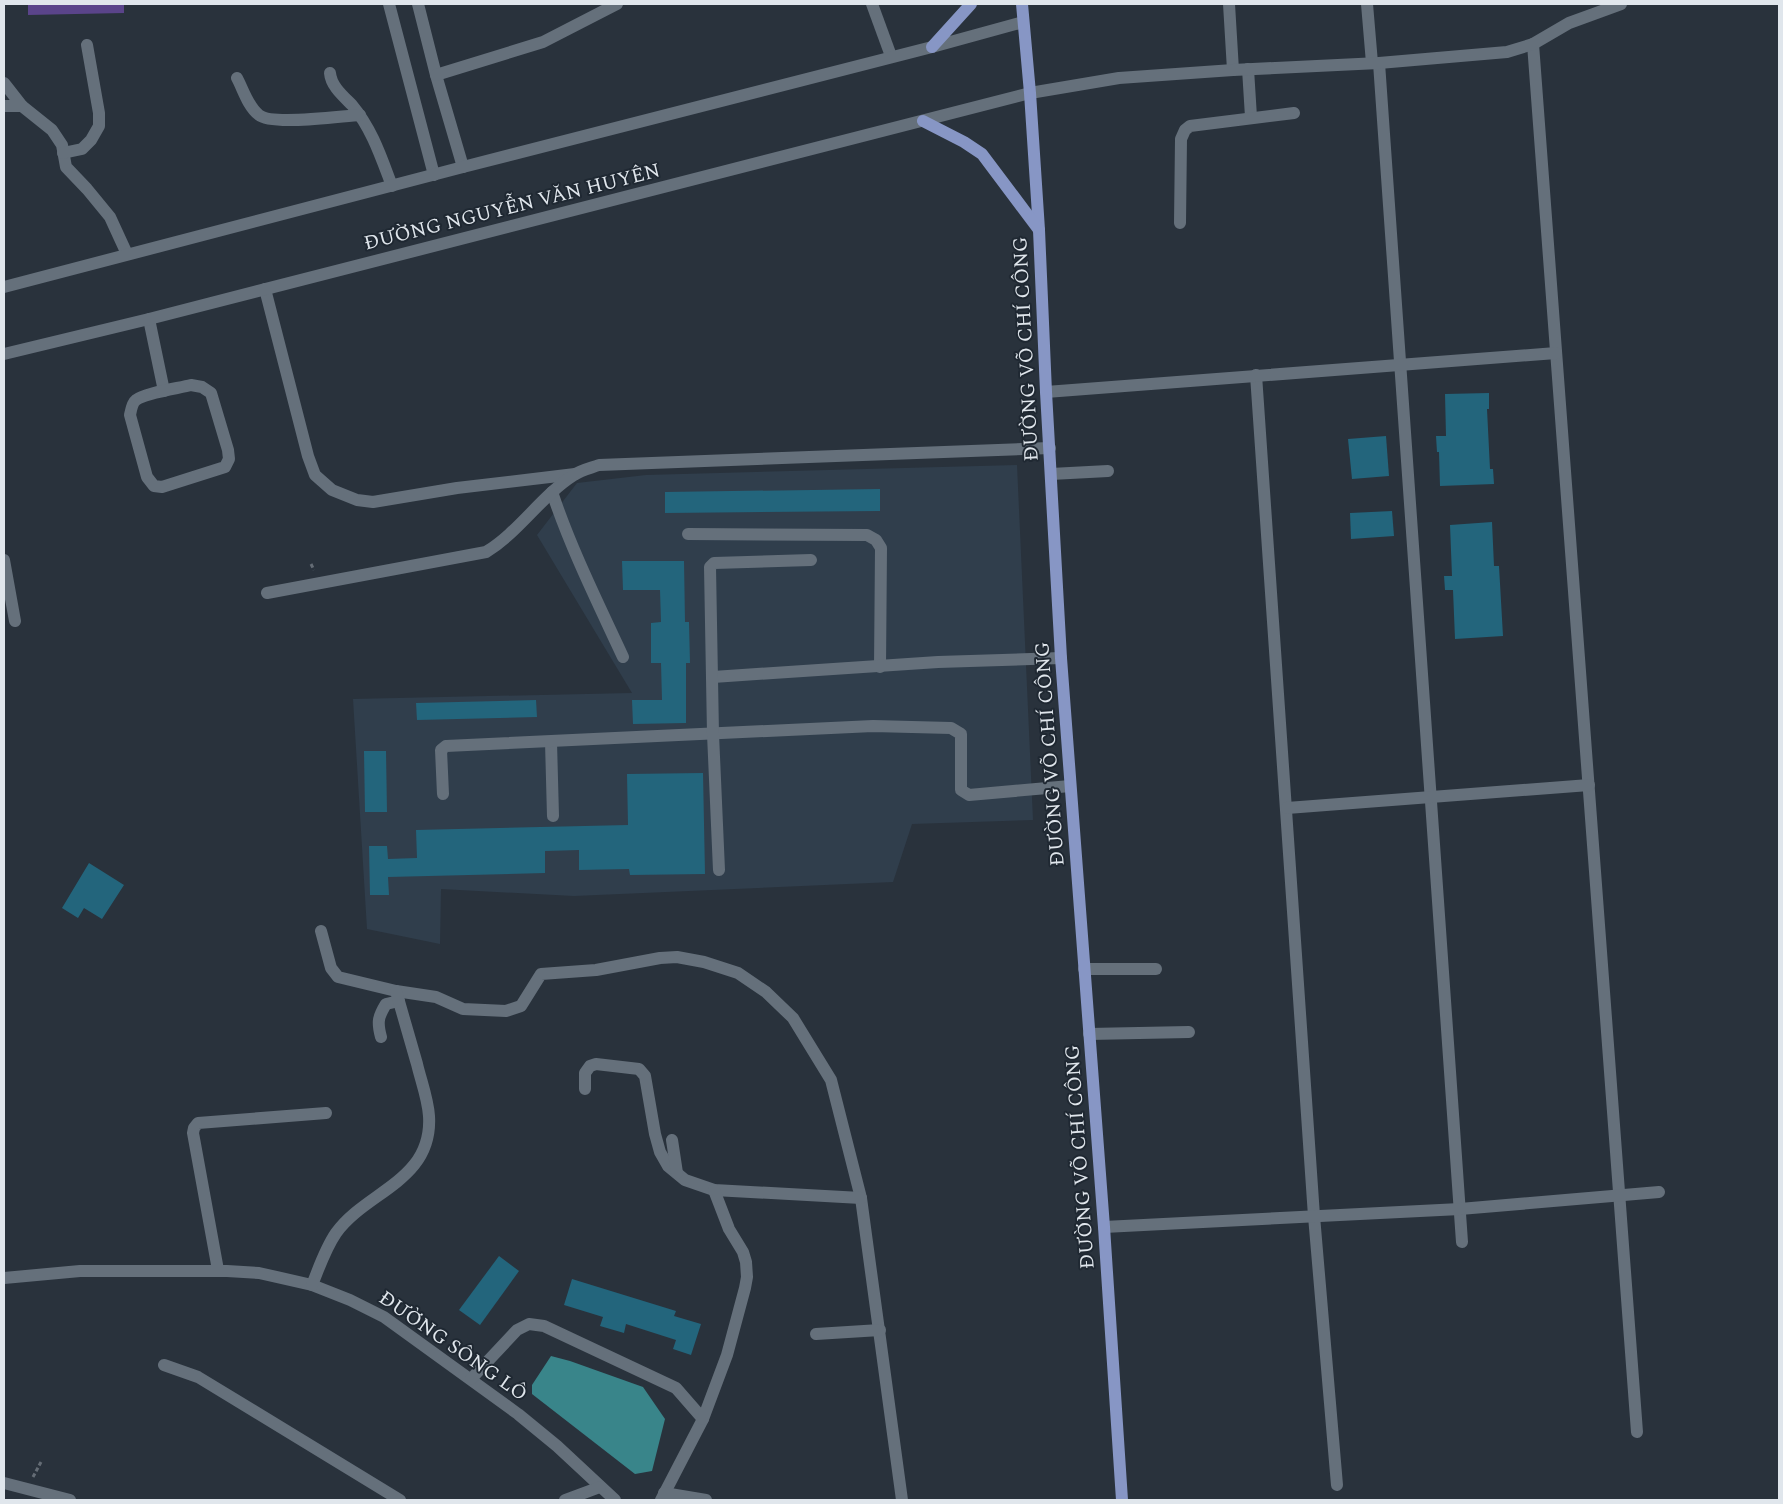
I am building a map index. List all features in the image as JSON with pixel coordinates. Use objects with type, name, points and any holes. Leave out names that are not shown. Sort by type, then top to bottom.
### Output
[{"type":"main road","points":[[932,47],[971,4]]},
{"type":"main road","name":"ĐƯỜNG VÕ CHÍ CÔNG","points":[[1022,4],[1039,230],[1061,658],[1104,1227],[1122,1500]]},
{"type":"main road","points":[[923,121],[964,142],[982,154],[1039,230]]},
{"type":"street","points":[[389,4],[434,175]]},
{"type":"street","points":[[418,4],[436,75],[464,166]]},
{"type":"street","points":[[436,75],[543,42],[617,4]]},
{"type":"street","points":[[872,4],[891,56]]},
{"type":"street","points":[[1229,4],[1233,70]]},
{"type":"street","points":[[1367,4],[1375,63],[1400,366],[1462,1242]]},
{"type":"street","name":"ĐƯỜNG NGUYỄN VĂN HUYÊN","points":[[4,354],[149,319],[1030,93],[1119,78],[1375,63],[1507,52],[1532,44],[1568,23],[1621,4]]},
{"type":"street","points":[[4,287],[1023,22]]},
{"type":"street","points":[[1532,44],[1637,1432]]},
{"type":"street","points":[[63,153],[82,149],[91,140],[99,126],[99,113],[87,45]]},
{"type":"street","points":[[1248,69],[1251,117]]},
{"type":"street","points":[[330,73],[331,80],[336,88],[360,115],[375,140],[392,186]]},
{"type":"street","points":[[237,78],[253,109],[264,118],[294,120],[360,115]]},
{"type":"street","points":[[4,83],[22,106],[52,130],[62,145],[66,167],[110,217],[127,254]]},
{"type":"street","points":[[4,106],[22,106]]},
{"type":"street","points":[[1180,223],[1181,139],[1185,130],[1190,126],[1294,113]]},
{"type":"street","points":[[265,289],[308,456],[315,476],[332,490],[357,500],[373,502],[457,488],[575,474],[599,465],[1050,448]]},
{"type":"street","points":[[149,319],[164,391]]},
{"type":"street","points":[[1046,392],[1556,353]]},
{"type":"street","points":[[1256,376],[1314,1216],[1337,1485]]},
{"type":"street","points":[[191,385],[202,387],[211,393],[228,450],[229,459],[225,467],[162,487],[154,486],[147,477],[130,414],[132,406],[137,399],[164,391],[191,385]]},
{"type":"street","points":[[1051,474],[1108,471]]},
{"type":"street","points":[[267,593],[486,552],[500,544],[552,492],[575,474]]},
{"type":"street","points":[[552,492],[576,555],[623,657]]},
{"type":"street","points":[[688,534],[867,535],[876,540],[881,548],[880,667]]},
{"type":"street","points":[[4,560],[15,621]]},
{"type":"street","points":[[719,870],[713,734],[710,567],[714,563],[811,560]]},
{"type":"street","points":[[713,677],[938,662],[1061,658]]},
{"type":"street","points":[[443,794],[441,750],[446,746],[873,726],[951,728],[961,734],[961,790],[969,795],[1070,786]]},
{"type":"street","points":[[551,742],[553,816]]},
{"type":"street","points":[[1287,808],[1588,785]]},
{"type":"street","points":[[321,931],[331,968],[338,977],[398,996],[436,997],[463,1009],[506,1011],[521,1006],[541,974],[596,970],[660,958],[677,957],[704,962],[738,973],[766,992],[793,1018],[831,1080],[862,1198],[902,1500]]},
{"type":"street","points":[[1084,968],[1156,969]]},
{"type":"street","points":[[381,1037],[378,1025],[380,1013],[386,1004],[398,996]]},
{"type":"street","points":[[312,1285],[326,1251],[336,1233],[351,1217],[410,1172],[420,1156],[427,1138],[429,1116],[424,1089],[398,996]]},
{"type":"street","points":[[1089,1034],[1189,1032]]},
{"type":"street","points":[[586,1089],[585,1073],[590,1066],[596,1064],[639,1069],[645,1076],[660,1152],[668,1166],[685,1180],[714,1190],[862,1198]]},
{"type":"street","points":[[218,1270],[193,1133],[194,1128],[198,1123],[326,1113]]},
{"type":"street","points":[[672,1140],[677,1173]]},
{"type":"street","points":[[706,1500],[663,1496],[703,1419],[727,1355],[747,1277],[743,1252],[729,1229],[714,1190]]},
{"type":"street","points":[[1104,1227],[1460,1209],[1659,1192]]},
{"type":"street","name":"ĐƯỜNG SÔNG LÔ","points":[[4,1278],[80,1271],[218,1270],[259,1272],[312,1285],[350,1300],[384,1317],[518,1414],[557,1446],[615,1500]]},
{"type":"street","points":[[471,1379],[517,1330],[529,1324],[544,1326],[676,1388],[703,1419]]},
{"type":"street","points":[[816,1334],[880,1330]]},
{"type":"street","points":[[164,1365],[198,1377],[400,1500]]},
{"type":"street","points":[[4,1483],[70,1500]]},
{"type":"street","points":[[565,1500],[600,1486]]},
{"type":"shaded area","points":[[28,4],[124,4],[124,13],[28,15]]},
{"type":"shaded area","points":[[1017,465],[1033,820],[912,824],[893,882],[574,896],[441,889],[440,944],[367,929],[353,699],[632,693],[537,535],[577,483],[646,475]]},
{"type":"water","points":[[551,1356],[643,1387],[665,1419],[652,1471],[635,1474],[532,1394],[532,1385]]},
{"type":"building","points":[[1489,393],[1489,409],[1487,409],[1490,469],[1493,469],[1494,484],[1440,486],[1439,452],[1437,452],[1436,436],[1446,436],[1445,394]]},
{"type":"building","points":[[1386,436],[1389,476],[1352,479],[1348,439]]},
{"type":"building","points":[[880,489],[880,511],[665,513],[665,492]]},
{"type":"building","points":[[1392,511],[1394,536],[1351,539],[1350,513]]},
{"type":"building","points":[[1492,522],[1494,566],[1499,566],[1503,636],[1455,639],[1453,590],[1445,590],[1444,576],[1452,576],[1450,525]]},
{"type":"building","points":[[622,561],[684,561],[685,622],[689,622],[690,663],[686,663],[686,723],[633,724],[632,700],[662,700],[661,663],[651,663],[651,623],[661,622],[660,590],[623,590]]},
{"type":"building","points":[[536,700],[537,717],[417,720],[416,703]]},
{"type":"building","points":[[364,751],[386,751],[387,812],[365,812]]},
{"type":"building","points":[[703,773],[705,874],[630,875],[629,869],[579,870],[579,850],[545,851],[545,873],[388,877],[389,895],[370,895],[369,846],[387,846],[388,859],[417,858],[416,830],[628,825],[627,774]]},
{"type":"building","points":[[89,863],[124,885],[102,919],[84,908],[78,918],[62,908]]},
{"type":"building","points":[[499,1256],[519,1271],[480,1325],[459,1310]]},
{"type":"building","points":[[572,1279],[676,1311],[674,1316],[701,1324],[691,1355],[673,1349],[676,1340],[626,1324],[624,1333],[600,1326],[603,1317],[564,1305]]}]
